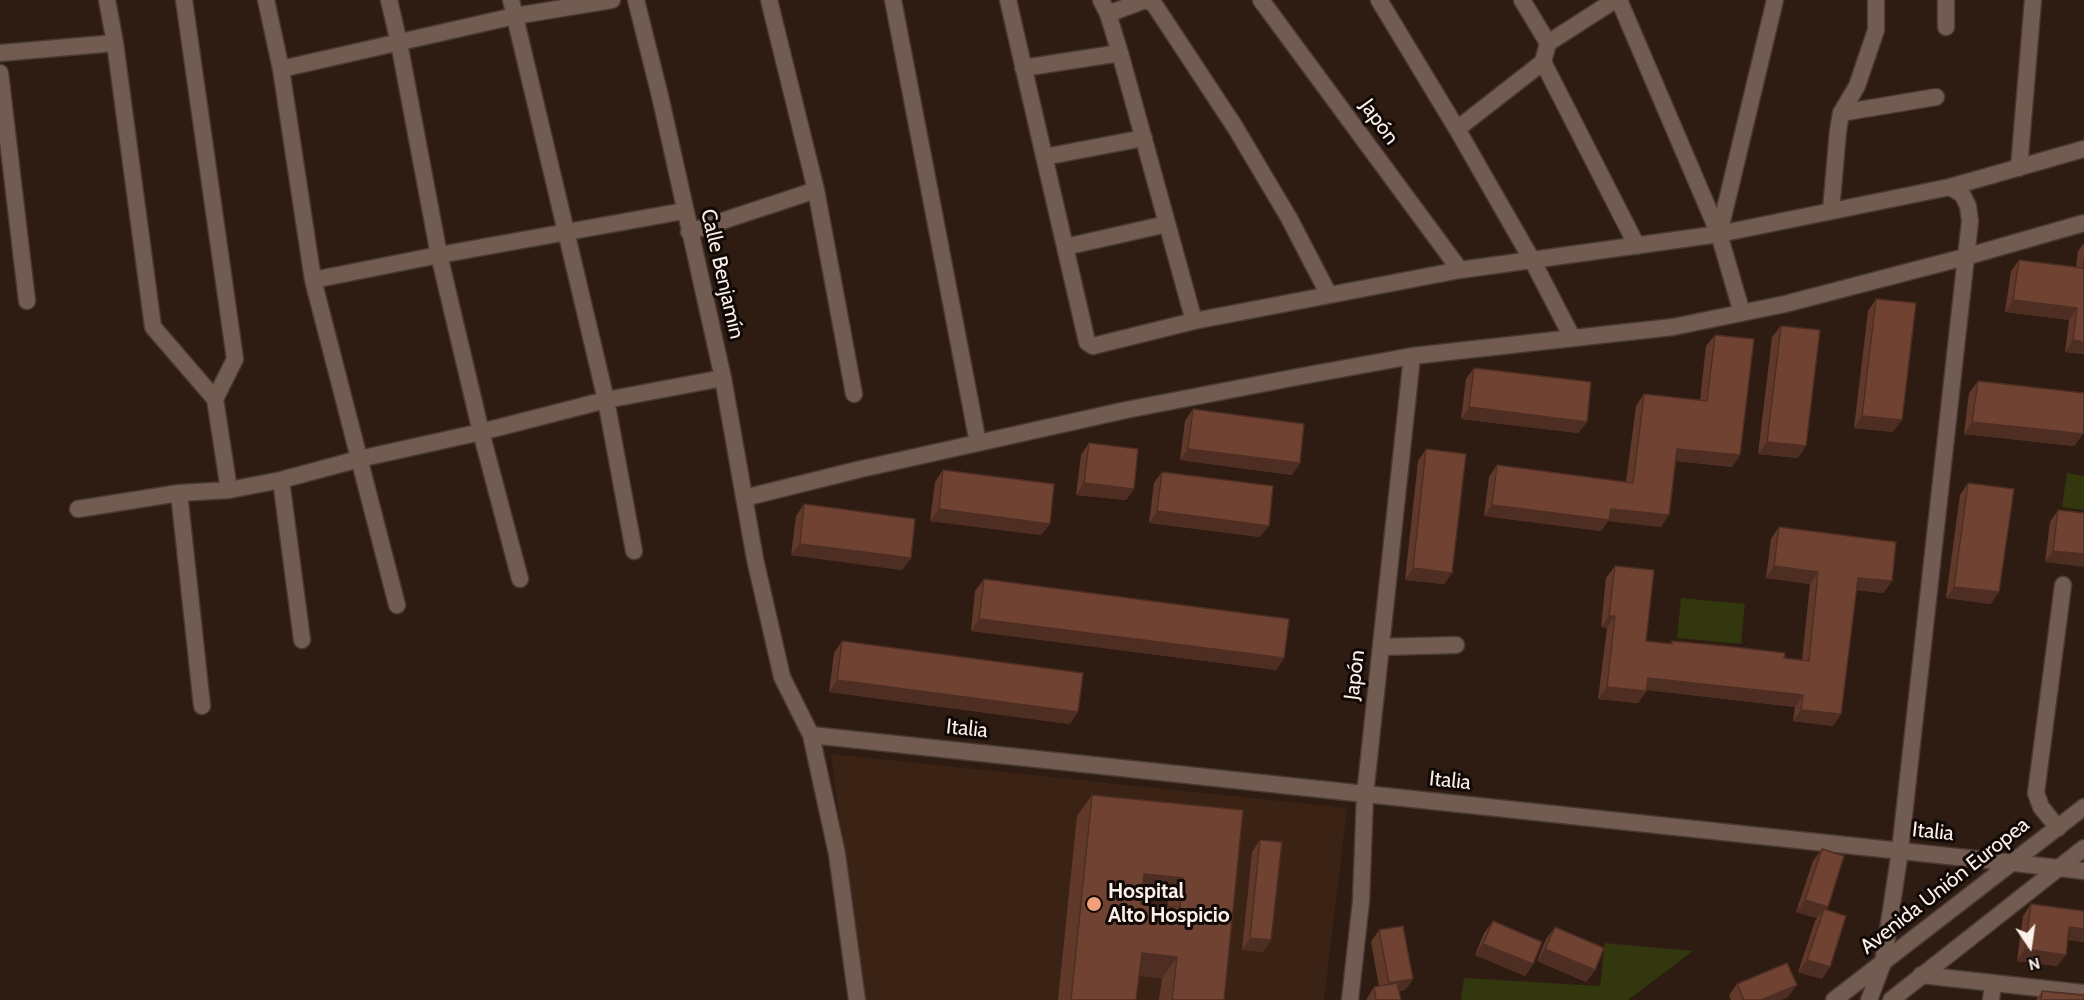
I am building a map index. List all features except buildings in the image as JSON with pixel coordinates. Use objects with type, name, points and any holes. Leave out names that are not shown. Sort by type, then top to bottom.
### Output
[{"type":"street","points":[[111,0],[153,327],[215,399],[229,490]]},
{"type":"street","points":[[184,0],[236,359],[215,399]]},
{"type":"street","points":[[266,0],[282,69],[313,280],[396,605]]},
{"type":"street","points":[[389,0],[439,255],[481,432],[520,579]]},
{"type":"street","points":[[282,69],[399,43],[513,8],[612,0]]},
{"type":"street","name":"Calle Benjamín","points":[[636,0],[660,96],[723,378],[755,559],[782,678],[811,735],[837,854],[857,1000]]},
{"type":"street","points":[[769,0],[816,190],[854,394]]},
{"type":"street","points":[[893,0],[978,443]]},
{"type":"street","points":[[1008,0],[1065,247],[1089,344],[1093,346],[1194,321],[1460,270],[1719,234],[1950,187],[2084,149]]},
{"type":"street","points":[[1194,321],[1120,53],[1104,7],[1146,0],[1154,4],[1235,127],[1289,218],[1329,295]]},
{"type":"street","name":"Japón","points":[[1261,0],[1460,270]]},
{"type":"street","points":[[1379,0],[1457,129],[1532,260],[1572,337]]},
{"type":"street","points":[[1522,0],[1548,43]]},
{"type":"street","points":[[1457,129],[1543,62],[1548,43],[1617,0],[1719,234],[1742,313]]},
{"type":"street","points":[[1719,234],[1775,0]]},
{"type":"street","points":[[1831,210],[1841,113],[1857,86],[1876,30],[1876,0]]},
{"type":"street","points":[[1946,0],[1946,27]]},
{"type":"street","points":[[2019,168],[2033,0]]},
{"type":"street","points":[[513,8],[606,400],[634,551]]},
{"type":"street","points":[[0,53],[115,43]]},
{"type":"street","points":[[1023,68],[1120,53]]},
{"type":"street","points":[[1543,62],[1637,246]]},
{"type":"street","points":[[0,73],[27,301]]},
{"type":"street","points":[[1841,113],[1936,97]]},
{"type":"street","points":[[1044,157],[1144,138]]},
{"type":"street","points":[[1869,1000],[1883,963],[1900,851],[1970,221],[1968,206],[1962,194],[1950,187]]},
{"type":"street","points":[[689,232],[816,190]]},
{"type":"street","points":[[313,280],[684,211]]},
{"type":"street","points":[[744,498],[861,469],[1126,410],[1412,356],[1673,327],[1742,313],[1965,257],[2084,223]]},
{"type":"street","points":[[1065,247],[1167,224]]},
{"type":"street","name":"Japón","points":[[1350,1000],[1361,901],[1365,795],[1376,680],[1412,356]]},
{"type":"street","points":[[78,509],[179,493],[229,490],[281,480],[606,400],[723,378]]},
{"type":"street","points":[[281,480],[302,640]]},
{"type":"street","points":[[179,493],[202,706]]},
{"type":"street","points":[[2058,828],[2042,807],[2036,793],[2063,585]]},
{"type":"street","points":[[1381,647],[1456,645]]},
{"type":"street","name":"Italia","points":[[811,735],[2084,871]]},
{"type":"street","name":"Avenida Unión Europea","points":[[1834,1000],[2084,807]]},
{"type":"street","points":[[1891,1000],[2084,848]]},
{"type":"street","points":[[1921,975],[2084,993]]},
{"type":"street","points":[[1991,1000],[1994,983]]},
{"type":"shaded area","name":"Hospital Alto Hospicio","points":[[831,754],[1347,808],[1324,1000],[864,1000]]},
{"type":"green space","points":[[2067,473],[2084,476],[2084,510],[2062,507]]},
{"type":"green space","points":[[1681,598],[1745,604],[1741,644],[1677,638]]},
{"type":"green space","points":[[1605,943],[1693,951],[1628,1000],[1461,1000],[1464,978],[1600,986]]},
{"type":"place","name":"Hospital Alto Hospicio","points":[[1094,904]]}]
